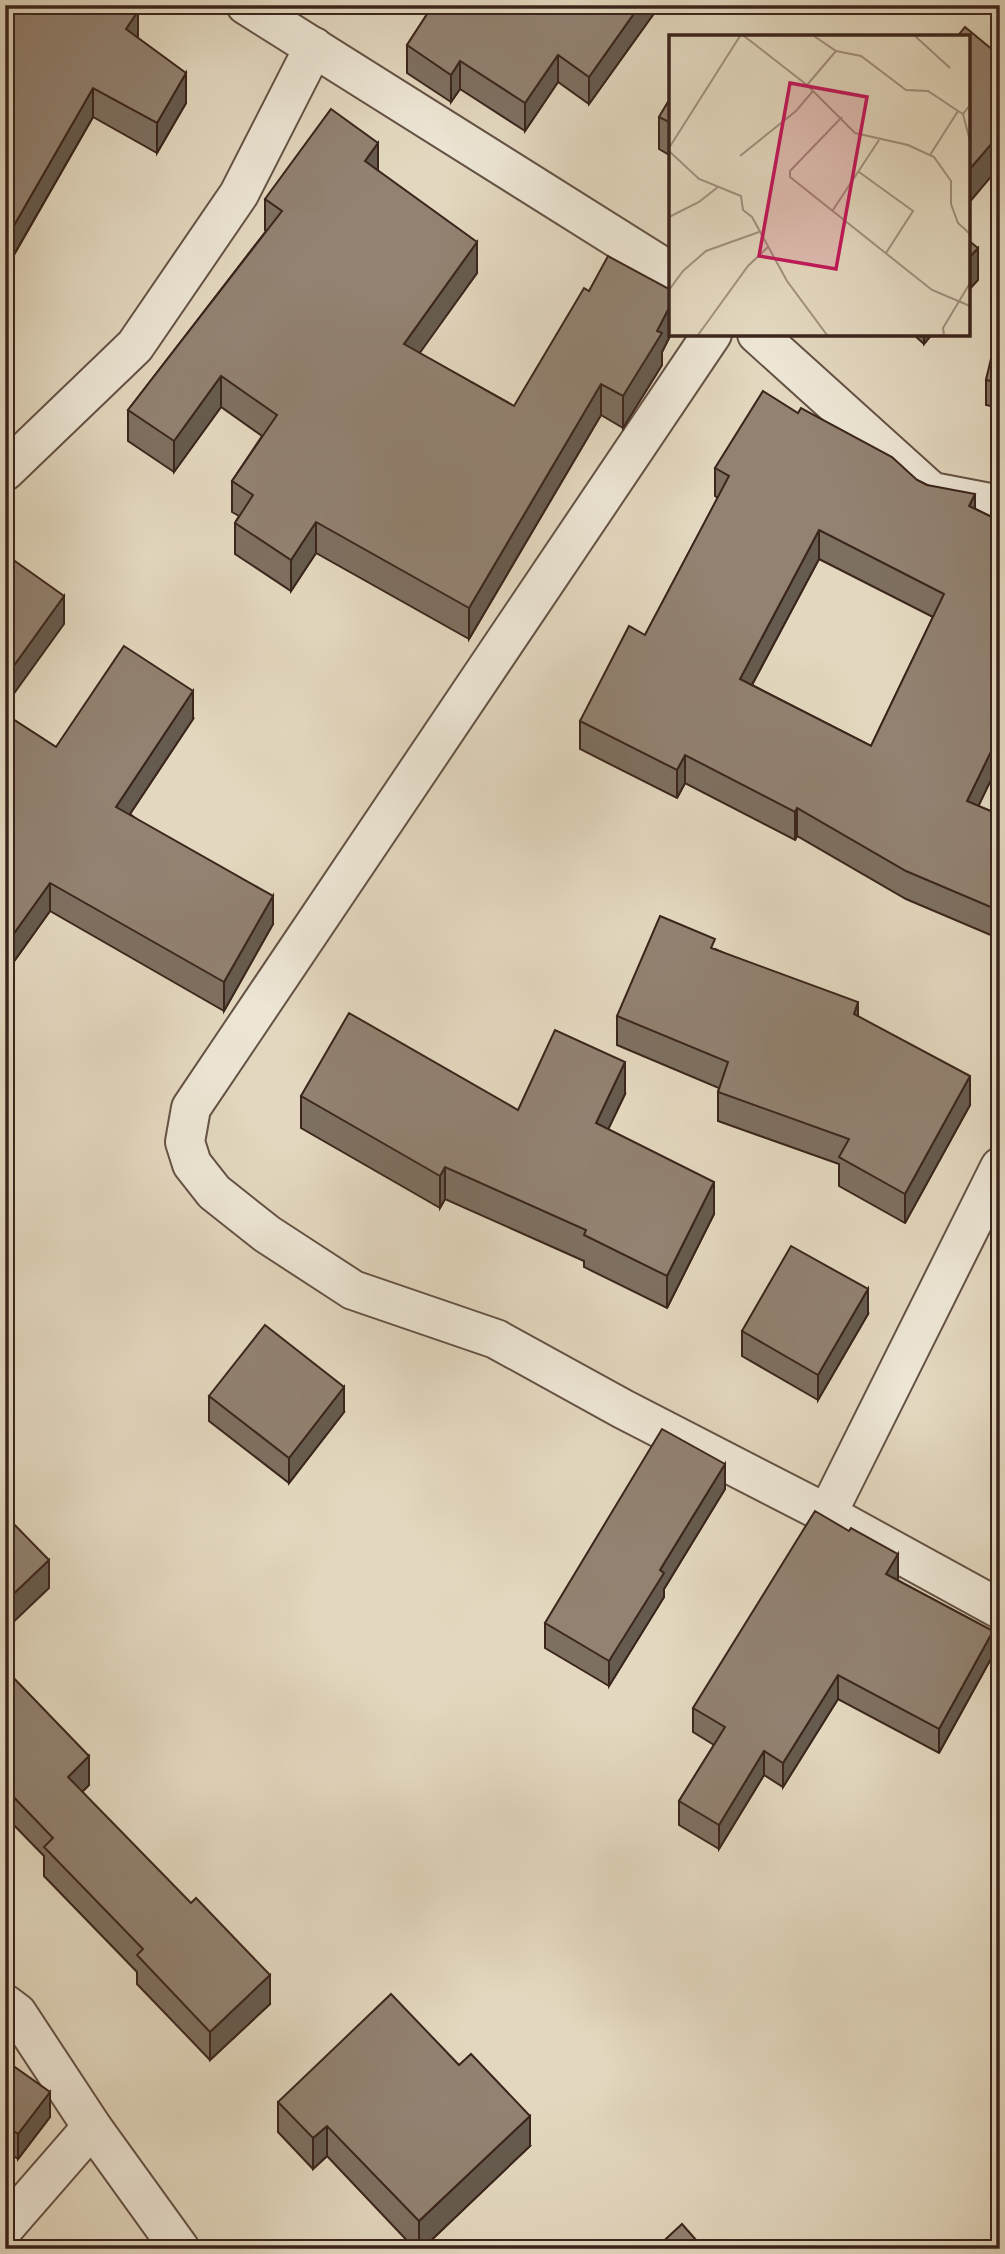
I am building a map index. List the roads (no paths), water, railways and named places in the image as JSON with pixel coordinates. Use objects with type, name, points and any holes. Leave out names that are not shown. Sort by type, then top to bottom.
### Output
[{"type":"street","points":[[246,5],[669,271]]},
{"type":"street","points":[[5,471],[135,346],[239,194],[314,47]]},
{"type":"street","points":[[711,336],[191,1108],[185,1142],[192,1164],[214,1192],[267,1234],[353,1290],[496,1339],[1000,1609]]},
{"type":"street","points":[[759,336],[932,492],[1000,505]]},
{"type":"street","points":[[827,1514],[1000,1167]]},
{"type":"street","points":[[5,2004],[17,2013],[92,2127],[180,2249]]},
{"type":"street","points":[[5,2227],[92,2127]]}]
